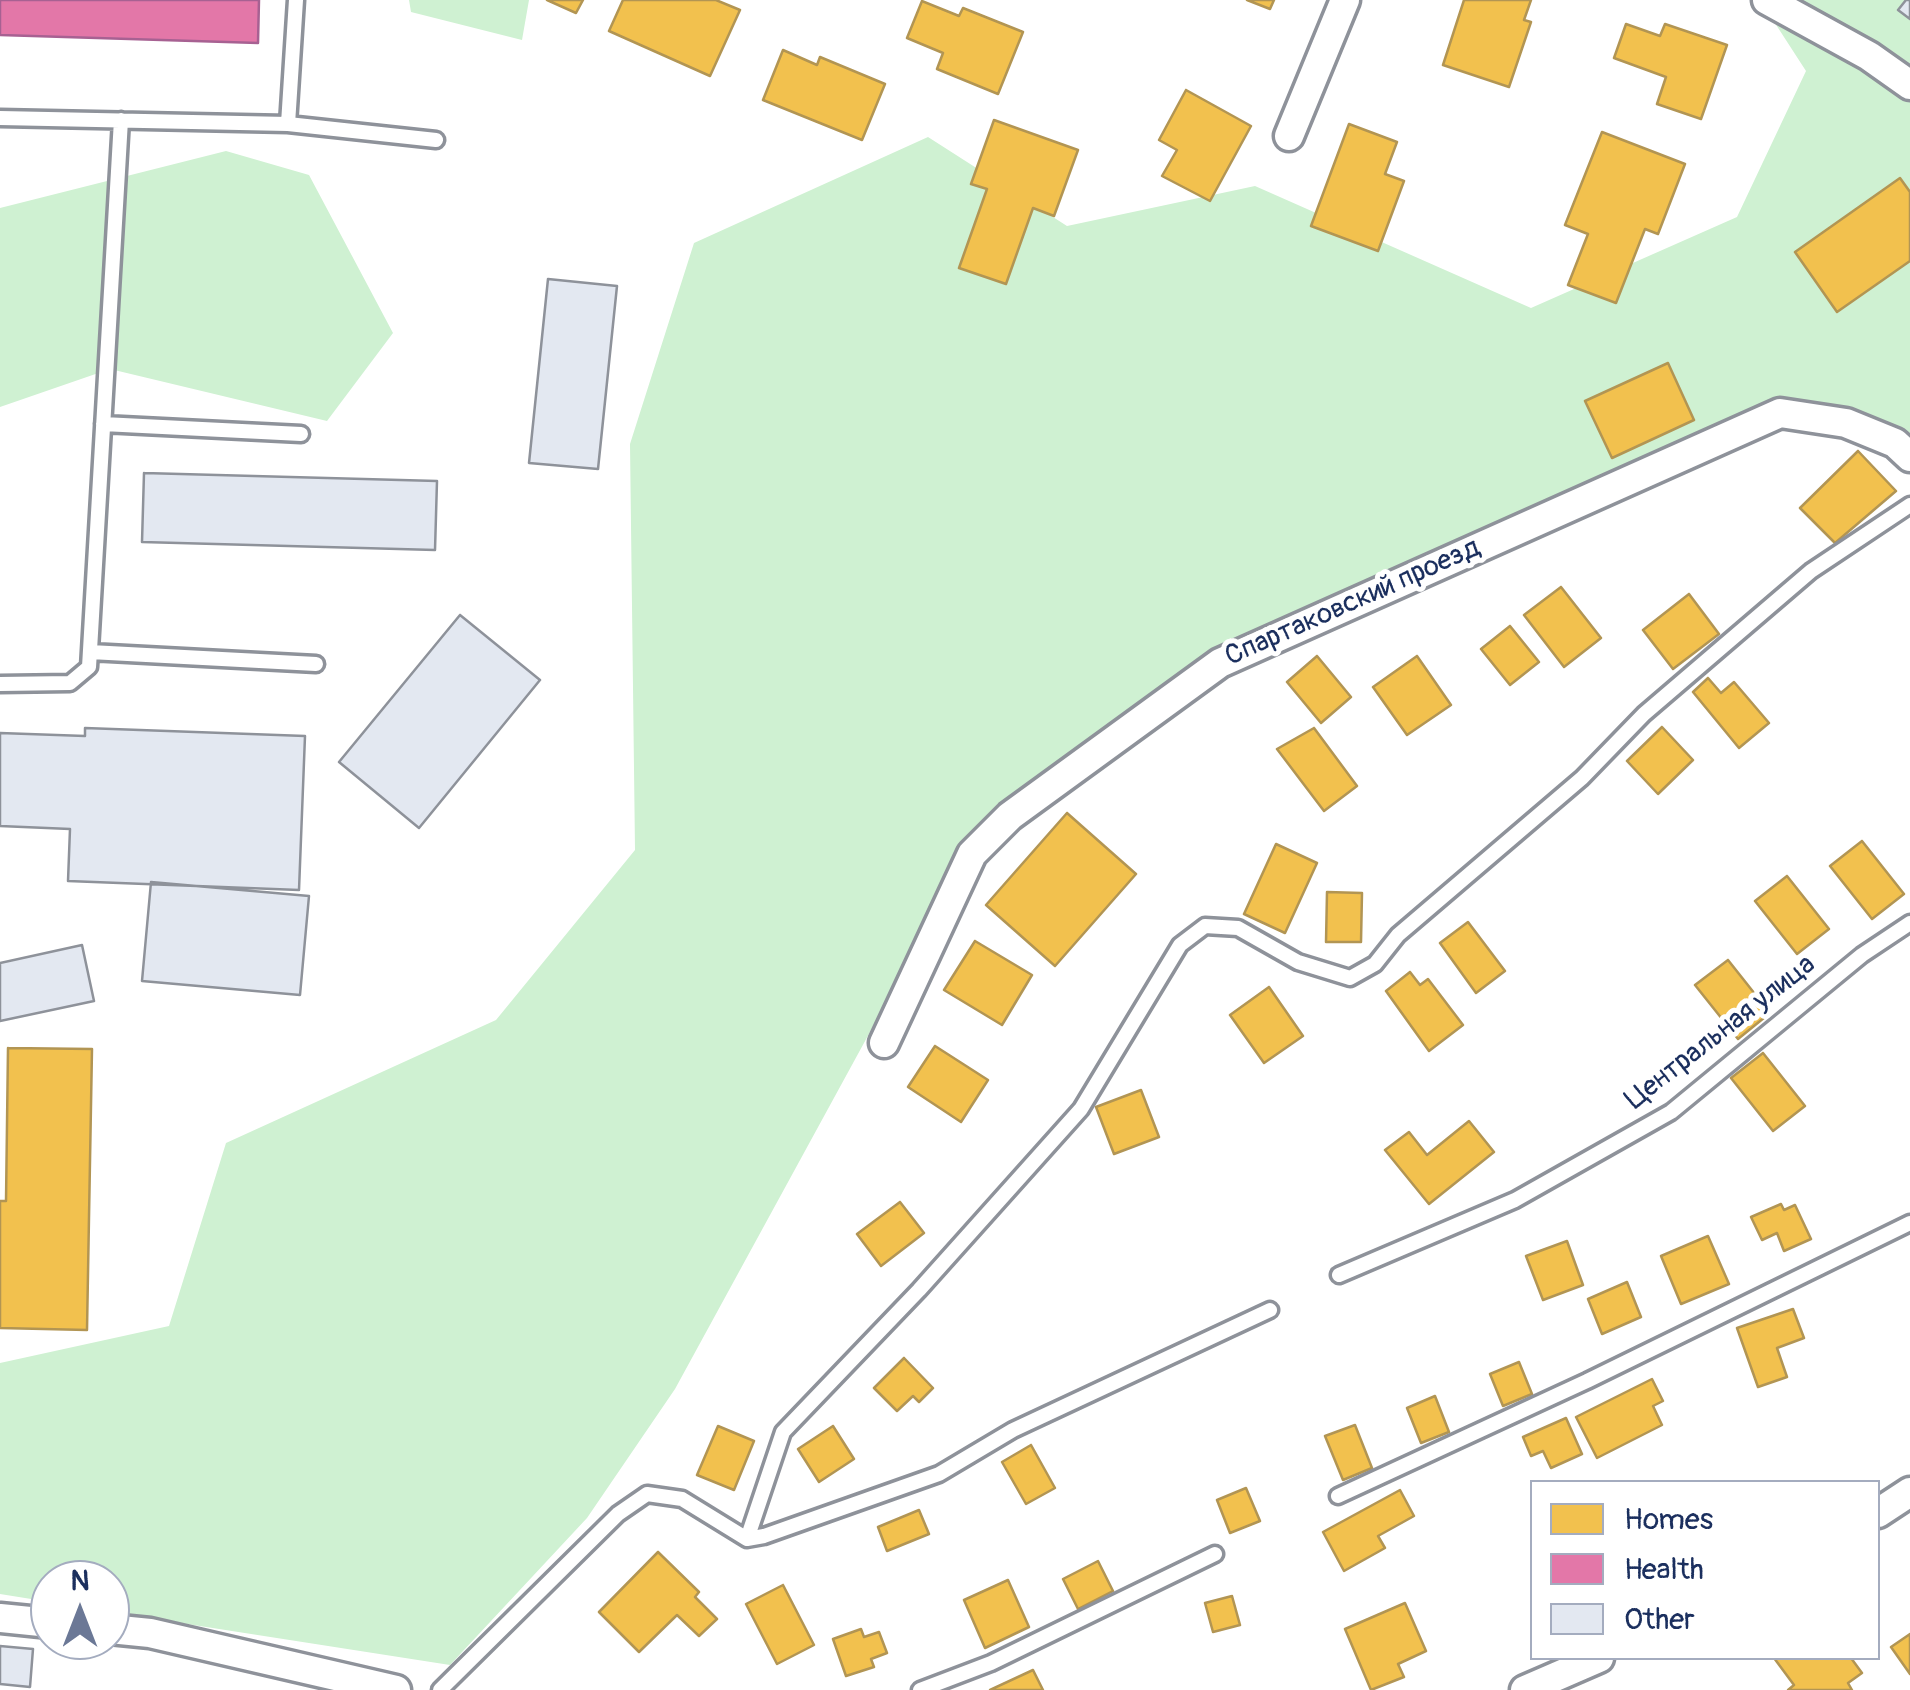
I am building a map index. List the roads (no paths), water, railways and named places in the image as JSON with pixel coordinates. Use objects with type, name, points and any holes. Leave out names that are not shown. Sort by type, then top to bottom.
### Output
[{"type":"street","points":[[1289,136],[1345,0]]},
{"type":"street","points":[[1768,0],[1853,47],[1910,85]]},
{"type":"street","name":"Спартаковский проезд","points":[[884,1043],[972,854],[1010,816],[1220,663],[1780,414],[1846,423],[1896,442],[1910,457]]},
{"type":"street","points":[[1880,1512],[1910,1492]]},
{"type":"street","points":[[0,1618],[30,1621]]},
{"type":"street","points":[[130,1631],[386,1689]]},
{"type":"street","points":[[1524,1690],[1594,1660]]},
{"type":"lane","points":[[288,124],[296,0]]},
{"type":"lane","points":[[0,118],[288,124],[436,140]]},
{"type":"lane","points":[[0,684],[70,683],[89,667],[121,120]]},
{"type":"lane","points":[[103,424],[301,434]]},
{"type":"lane","points":[[748,1539],[783,1432],[919,1290],[1081,1109],[1180,945],[1206,926],[1238,928],[1298,962],[1350,978],[1375,964],[1398,935],[1582,778],[1644,714],[1811,571],[1910,505]]},
{"type":"lane","points":[[90,652],[316,664]]},
{"type":"lane","name":"Центральная улица","points":[[1340,1275],[1515,1200],[1671,1112],[1862,955],[1910,923]]},
{"type":"lane","points":[[1338,1496],[1587,1381],[1910,1223]]},
{"type":"lane","points":[[748,1539],[939,1474],[1013,1430],[1270,1310]]},
{"type":"lane","points":[[440,1690],[618,1514],[647,1494],[682,1499],[748,1539]]},
{"type":"lane","points":[[920,1690],[991,1662],[1215,1554]]}]
